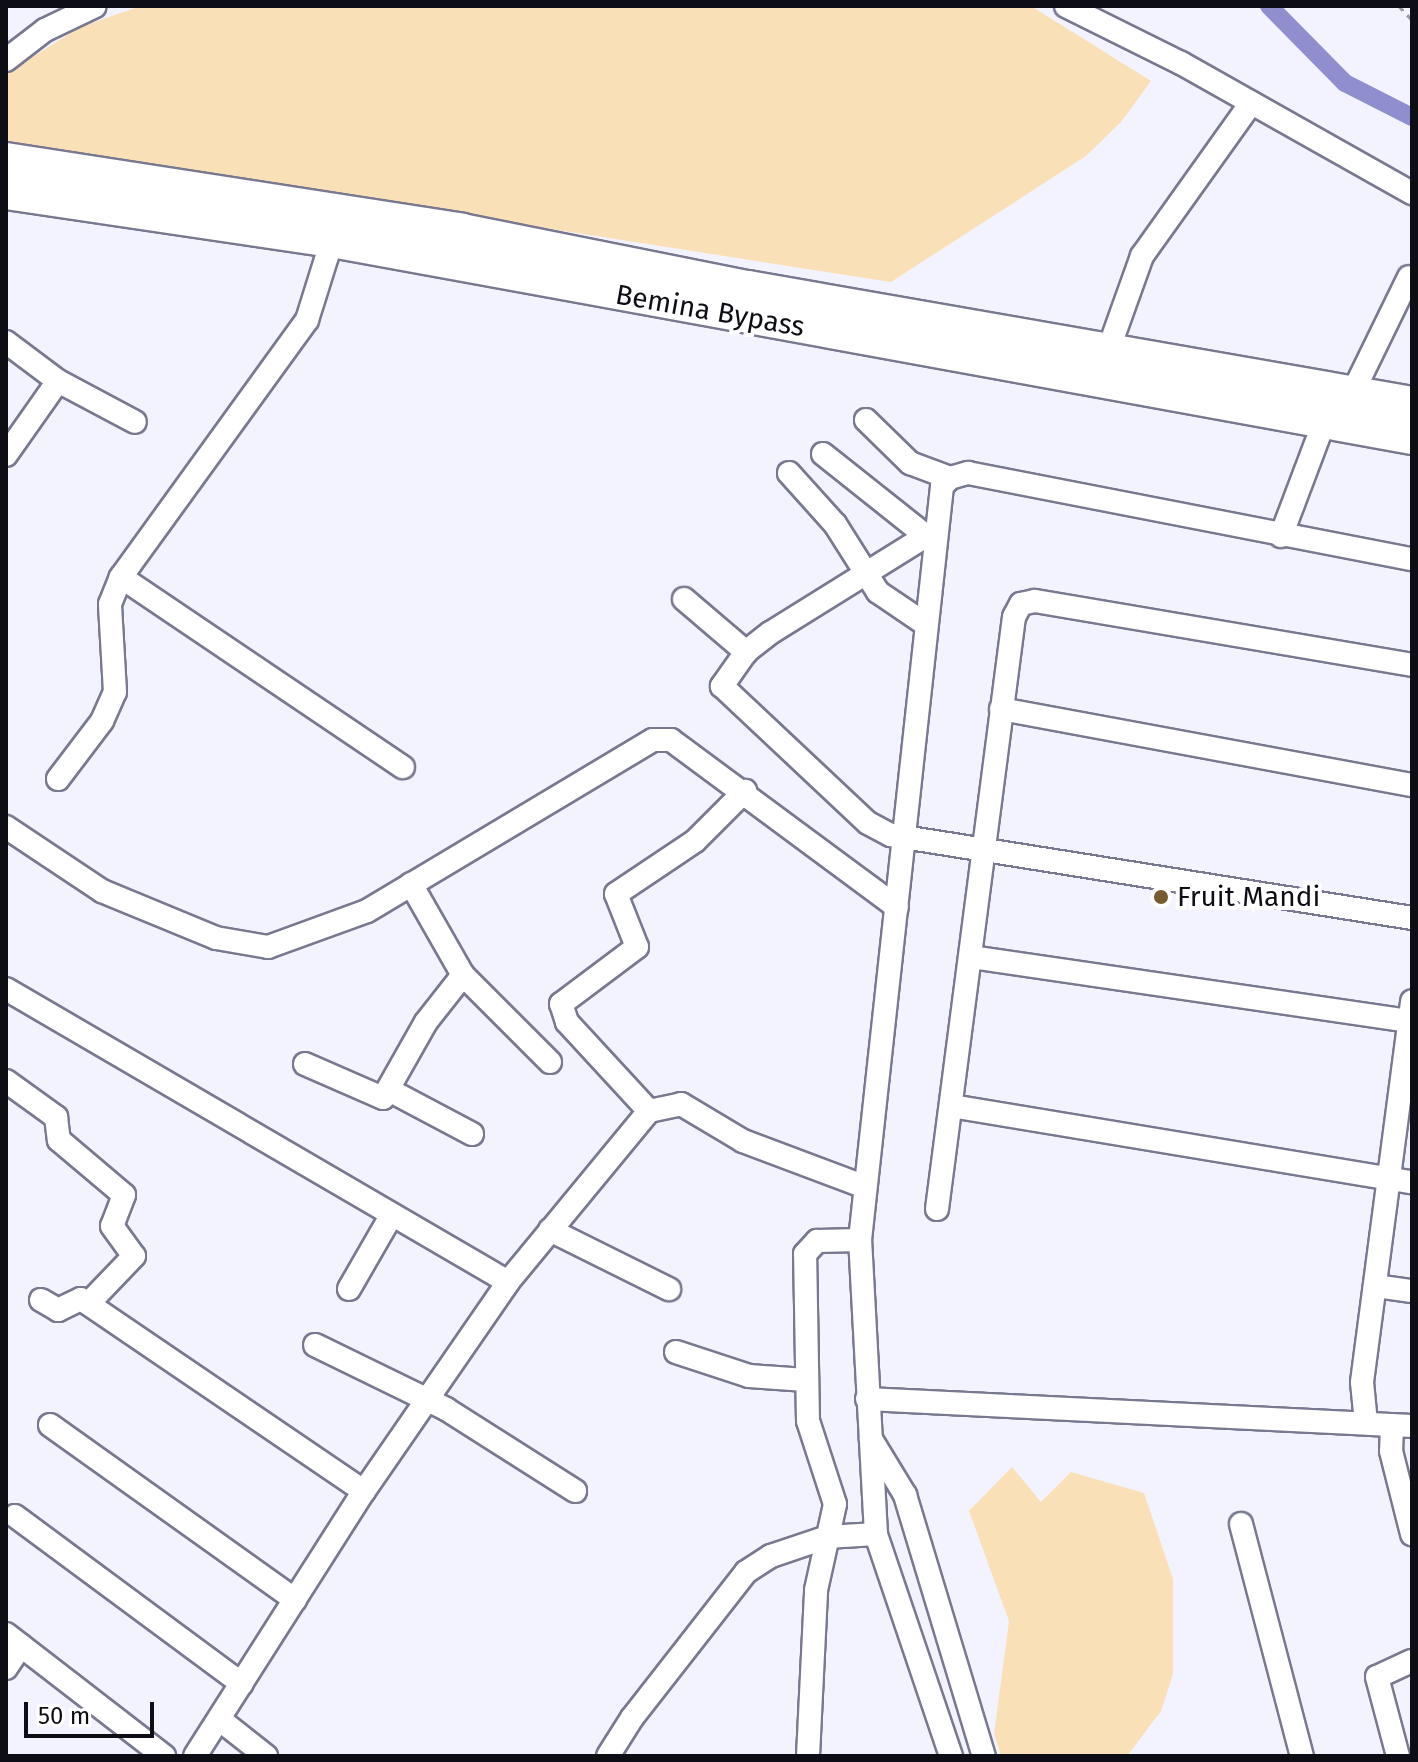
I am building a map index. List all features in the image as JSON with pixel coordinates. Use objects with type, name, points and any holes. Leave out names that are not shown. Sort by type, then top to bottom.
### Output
[{"type":"highway","name":"Bemina Bypass","points":[[8,190],[462,231],[1412,404]]},
{"type":"highway","name":"Bemina Bypass","points":[[8,190],[332,240],[1412,437]]},
{"type":"street","points":[[6,60],[45,30],[95,6]]},
{"type":"street","points":[[1066,6],[1251,103],[1412,193]]},
{"type":"street","points":[[1108,351],[1142,256],[1251,103]]},
{"type":"street","points":[[58,779],[102,721],[115,692],[110,604],[121,577],[307,320],[332,240]]},
{"type":"street","points":[[1352,394],[1409,277]]},
{"type":"street","points":[[6,342],[58,381],[135,422]]},
{"type":"street","points":[[6,455],[58,381]]},
{"type":"street","points":[[866,420],[910,463],[950,478],[968,473],[1412,559]]},
{"type":"street","points":[[1281,536],[1324,422]]},
{"type":"street","points":[[823,454],[930,534]]},
{"type":"street","points":[[789,473],[835,524],[866,574],[893,605],[924,623]]},
{"type":"street","points":[[950,478],[938,499],[930,534],[897,907],[863,1186],[860,1240],[868,1435],[876,1534],[951,1756]]},
{"type":"street","points":[[930,534],[805,608],[746,652],[725,678],[725,694],[868,823],[903,838],[1412,918]]},
{"type":"street","points":[[121,577],[403,767]]},
{"type":"street","points":[[684,599],[746,652]]},
{"type":"street","points":[[937,1209],[988,851],[1001,709],[1014,617],[1021,604],[1035,601],[1412,665]]},
{"type":"street","points":[[1001,709],[1412,785]]},
{"type":"street","points":[[6,827],[102,891],[241,945],[268,947],[299,940],[367,911],[653,740],[671,740],[689,749],[897,907]]},
{"type":"street","points":[[649,1111],[567,1022],[561,1004],[637,947],[616,894],[695,841],[745,791]]},
{"type":"street","points":[[411,884],[463,975],[550,1062]]},
{"type":"street","points":[[971,957],[1411,1011],[1408,1057],[1362,1382],[1366,1423]]},
{"type":"street","points":[[305,1064],[378,1098],[389,1090],[426,1022],[463,975]]},
{"type":"street","points":[[6,989],[221,1110],[251,1136],[508,1282]]},
{"type":"street","points":[[6,1081],[56,1117],[59,1140],[124,1195],[112,1226],[134,1256],[88,1304]]},
{"type":"street","points":[[389,1090],[472,1134]]},
{"type":"street","points":[[195,1756],[364,1491],[508,1282],[649,1111],[681,1104],[743,1141],[863,1186]]},
{"type":"street","points":[[951,1106],[1412,1182]]},
{"type":"street","points":[[349,1289],[391,1216]]},
{"type":"street","points":[[550,1230],[669,1289]]},
{"type":"street","points":[[808,1756],[816,1590],[835,1515],[834,1493],[811,1433],[806,1380],[806,1248],[817,1241],[860,1240]]},
{"type":"street","points":[[1375,1286],[1412,1291]]},
{"type":"street","points":[[41,1300],[58,1310],[77,1297],[364,1491]]},
{"type":"street","points":[[315,1345],[426,1400],[575,1491]]},
{"type":"street","points":[[676,1352],[749,1376],[806,1380]]},
{"type":"street","points":[[867,1399],[1402,1426],[1391,1451],[1412,1534]]},
{"type":"street","points":[[50,1425],[295,1600]]},
{"type":"street","points":[[868,1435],[905,1495],[984,1756]]},
{"type":"street","points":[[15,1516],[242,1684]]},
{"type":"street","points":[[1241,1524],[1302,1756]]},
{"type":"street","points":[[608,1756],[632,1718],[746,1572],[771,1556],[827,1537],[876,1534]]},
{"type":"street","points":[[6,1668],[13,1640],[164,1756]]},
{"type":"street","points":[[1398,1756],[1377,1677],[1412,1661]]},
{"type":"street","points":[[219,1719],[266,1756]]},
{"type":"path","points":[[1399,6],[1412,20]]},
{"type":"shaded area","points":[[141,6],[1031,6],[1151,81],[1121,122],[1086,156],[891,282],[6,144],[6,74],[80,27]]},
{"type":"shaded area","points":[[1012,1467],[1041,1502],[1071,1472],[1144,1493],[1173,1579],[1173,1674],[1161,1711],[1127,1756],[1001,1756],[994,1734],[1009,1621],[969,1511]]},
{"type":"waterway","points":[[1269,6],[1345,83],[1412,117]]},
{"type":"place","name":"Fruit Mandi","points":[[1161,897]]}]
